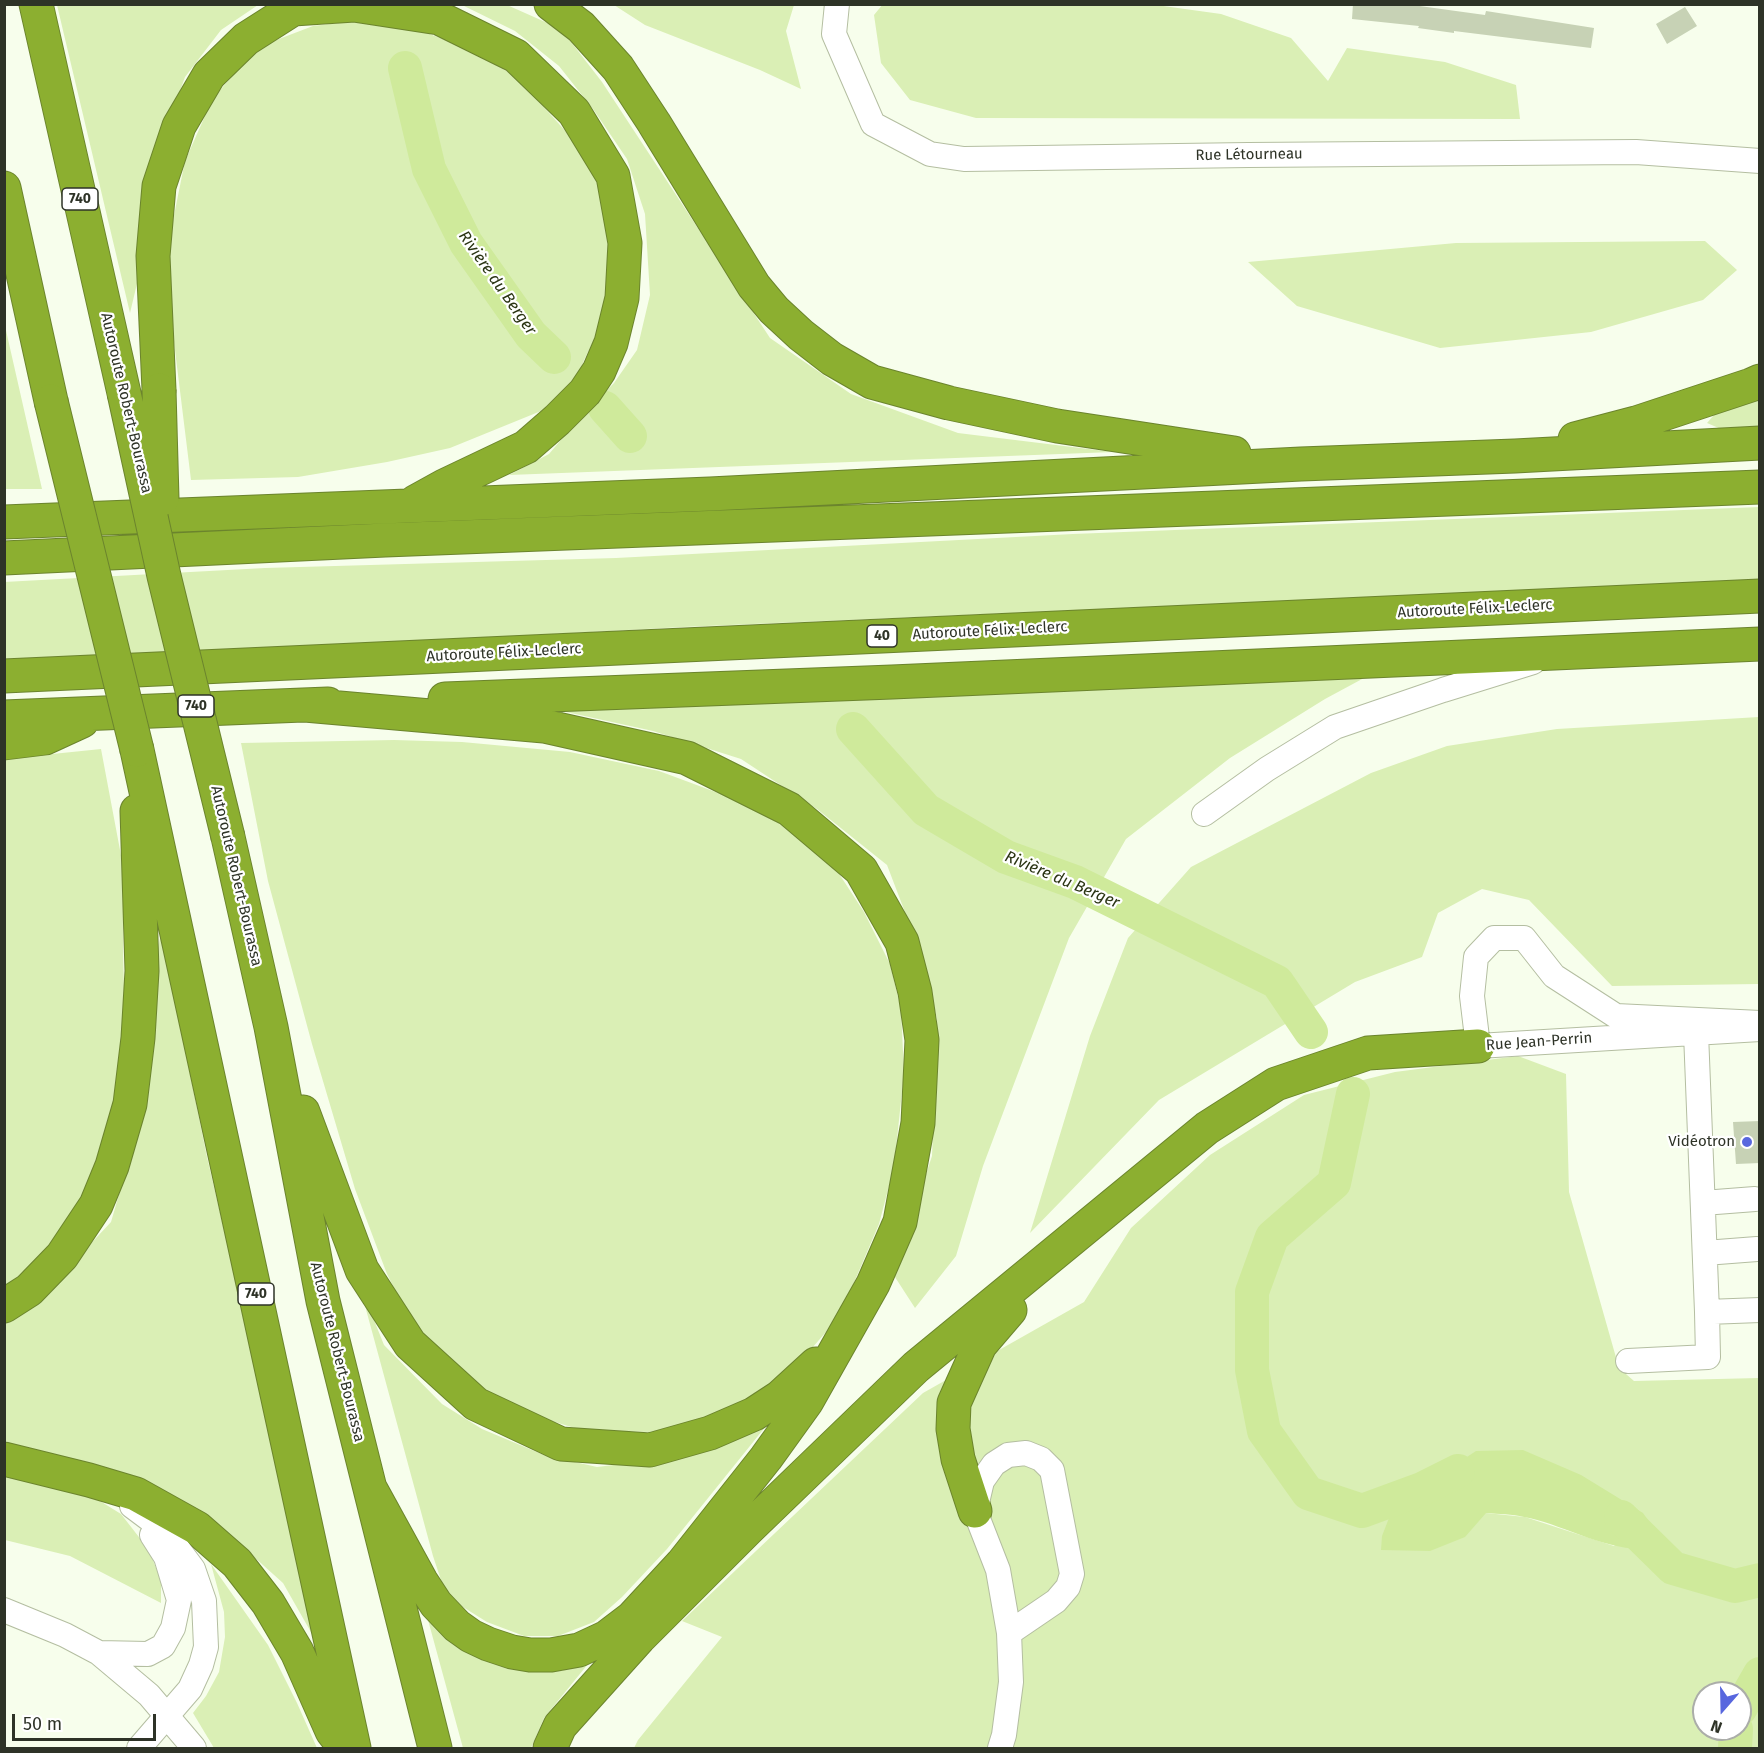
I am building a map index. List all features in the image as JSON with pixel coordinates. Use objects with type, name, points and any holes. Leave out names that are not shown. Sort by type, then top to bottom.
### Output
[{"type":"highway","name":"Autoroute Robert-Bourassa","points":[[36,4],[164,576],[228,837],[271,1027],[323,1300],[435,1749]]},
{"type":"highway","points":[[551,4],[581,27],[618,68],[754,286],[801,335],[832,359],[873,382],[949,403],[1057,426],[1301,464]]},
{"type":"highway","points":[[164,576],[153,256],[159,186],[179,126],[209,75],[246,39],[292,9],[354,5],[439,18],[516,56],[573,112],[613,176],[625,243],[622,298],[612,343],[599,370],[585,392],[526,447],[406,507]]},
{"type":"highway","points":[[4,188],[51,400],[137,750],[147,842],[138,1038],[130,1104],[112,1166],[96,1205],[62,1256],[29,1290],[4,1306]]},
{"type":"highway","points":[[4,228],[32,316]]},
{"type":"highway","points":[[1515,456],[1636,423],[1760,381]]},
{"type":"highway","points":[[4,522],[710,494],[1760,443]]},
{"type":"highway","points":[[4,558],[385,540],[1760,487]]},
{"type":"highway","name":"Autoroute Félix-Leclerc","points":[[4,676],[1760,596]]},
{"type":"highway","points":[[4,717],[880,683],[1760,644]]},
{"type":"highway","points":[[1712,646],[1760,652]]},
{"type":"highway","points":[[305,705],[544,726],[687,758],[789,809],[861,870],[903,942],[915,992],[922,1040],[918,1123],[900,1222],[873,1284],[807,1401],[766,1458],[682,1564],[632,1618],[607,1637],[579,1650],[551,1655],[512,1652],[471,1636],[457,1626],[436,1604],[371,1490]]},
{"type":"highway","points":[[4,743],[45,738],[97,714]]},
{"type":"highway","name":"740","points":[[147,842],[354,1749]]},
{"type":"highway","points":[[271,1027],[362,1270],[410,1344],[476,1404],[561,1444],[650,1450],[710,1433],[754,1414],[780,1397],[842,1340]]},
{"type":"highway","points":[[550,1749],[560,1726],[639,1638],[916,1367],[1207,1128],[1276,1084],[1368,1053],[1478,1046]]},
{"type":"highway","points":[[975,1510],[958,1459],[953,1429],[954,1403],[980,1345],[1007,1313],[1115,1203]]},
{"type":"highway","points":[[4,1459],[136,1494],[197,1528],[237,1563],[268,1603],[297,1652],[332,1731],[346,1749]]},
{"type":"street","name":"Rue Létourneau","points":[[837,4],[834,34],[873,124],[930,154],[964,159],[1249,154],[1636,152],[1760,161]]},
{"type":"street","points":[[1203,814],[1267,769],[1335,727],[1443,690],[1569,651]]},
{"type":"street","name":"Rue Jean-Perrin","points":[[1760,1023],[1616,1016],[1554,976],[1524,939],[1494,938],[1476,957],[1472,996],[1478,1046],[1760,1029]]},
{"type":"street","points":[[1628,1361],[1708,1357],[1696,1033]]},
{"type":"street","points":[[1703,1203],[1755,1199]]},
{"type":"street","points":[[1705,1252],[1757,1249]]},
{"type":"street","points":[[1707,1312],[1760,1310]]},
{"type":"street","points":[[1000,1749],[1011,1682],[1009,1633],[998,1570],[975,1510],[982,1481],[994,1464],[1008,1455],[1026,1453],[1041,1459],[1052,1470],[1072,1574],[1068,1587],[1056,1601],[1009,1633]]},
{"type":"street","points":[[89,1480],[135,1507],[164,1530],[193,1569],[204,1601],[206,1647],[201,1665],[190,1689],[139,1749]]},
{"type":"street","points":[[99,1653],[148,1654],[163,1646],[173,1628],[179,1600],[166,1557],[135,1507]]},
{"type":"street","points":[[4,1610],[65,1635],[99,1653],[149,1695],[194,1749]]},
{"type":"shaded area","points":[[883,4],[1149,4],[1221,14],[1291,38],[1328,81],[1347,48],[1445,62],[1516,85],[1520,119],[976,118],[910,100],[881,63],[874,15]]},
{"type":"shaded area","points":[[57,5],[258,5],[221,30],[185,77],[144,190],[145,250],[130,313]]},
{"type":"shaded area","points":[[462,5],[507,5],[561,29],[602,82],[770,338],[851,394],[958,433],[1113,452],[509,475],[549,454],[583,414],[614,383],[637,350],[650,295],[645,214],[627,159],[593,109],[559,66],[515,31]]},
{"type":"shaded area","points":[[614,5],[794,5],[786,31],[801,89],[760,70],[645,25]]},
{"type":"shaded area","points":[[364,20],[411,27],[464,47],[517,77],[568,134],[599,175],[609,225],[610,270],[603,322],[584,360],[575,386],[541,411],[450,448],[387,462],[298,477],[191,480],[172,326],[169,240],[185,161],[213,98],[258,47],[313,26]]},
{"type":"shaded area","points":[[1705,241],[1737,270],[1703,300],[1591,332],[1440,348],[1297,306],[1248,262],[1456,243]]},
{"type":"shaded area","points":[[5,326],[42,489],[5,489]]},
{"type":"shaded area","points":[[1759,399],[1759,427],[1721,429],[1707,423],[1714,415]]},
{"type":"shaded area","points":[[1760,507],[1759,583],[683,627],[273,649],[5,660],[4,582],[265,568],[616,558],[1073,534]]},
{"type":"shaded area","points":[[1377,671],[1325,699],[1230,758],[1126,839],[1069,938],[983,1166],[956,1256],[915,1308],[893,1274],[932,1156],[937,1019],[924,962],[887,865],[817,809],[741,759],[653,731],[557,710]]},
{"type":"shaded area","points":[[1759,717],[1759,984],[1612,986],[1529,900],[1482,889],[1438,913],[1422,957],[1355,982],[1159,1100],[1030,1233],[1090,1036],[1128,938],[1191,867],[1371,773],[1447,746],[1557,729]]},
{"type":"shaded area","points":[[394,740],[462,742],[570,752],[659,771],[729,797],[786,827],[834,866],[864,912],[890,964],[901,1009],[904,1073],[894,1167],[879,1224],[850,1292],[826,1332],[791,1372],[749,1400],[698,1427],[649,1432],[581,1430],[529,1414],[487,1394],[444,1361],[409,1318],[387,1274],[355,1189],[312,1044],[268,881],[241,743]]},
{"type":"shaded area","points":[[101,749],[123,866],[125,1025],[105,1149],[80,1211],[17,1282],[4,1289],[4,759]]},
{"type":"shaded area","points":[[161,932],[207,1157],[310,1599],[316,1641],[283,1583],[215,1522],[5,1447],[4,1319],[39,1299],[111,1222],[144,1108],[153,976]]},
{"type":"shaded area","points":[[1518,1056],[1566,1074],[1569,1192],[1619,1368],[1634,1381],[1759,1378],[1759,1748],[634,1748],[638,1740],[722,1637],[682,1621],[923,1393],[1084,1302],[1131,1228],[1210,1155],[1304,1095],[1395,1072]],"holes":[[[1486,1513],[1642,1513],[1614,1546],[1525,1517]]]},
{"type":"shaded area","points":[[358,1280],[384,1345],[442,1404],[482,1429],[544,1455],[597,1467],[669,1458],[766,1426],[667,1549],[622,1597],[594,1622],[558,1636],[524,1636],[487,1622],[463,1607],[444,1589]]},
{"type":"shaded area","points":[[1523,1450],[1581,1475],[1643,1513],[1665,1544],[1649,1548],[1613,1545],[1540,1521],[1515,1515],[1486,1513],[1465,1537],[1430,1551],[1381,1550],[1382,1536],[1394,1505],[1476,1451]]},
{"type":"shaded area","points":[[5,1473],[92,1496],[121,1514],[149,1550],[161,1581],[161,1603],[70,1556],[5,1540]]},
{"type":"shaded area","points":[[211,1564],[268,1645],[317,1748],[214,1748],[193,1713],[206,1696],[219,1672],[225,1637],[224,1612]]},
{"type":"shaded area","points":[[425,1609],[525,1670],[560,1671],[588,1664],[544,1718],[531,1748],[463,1748]]},
{"type":"building","points":[[1353,4],[1405,4],[1485,15],[1486,11],[1594,28],[1591,48],[1352,19]]},
{"type":"building","points":[[1685,7],[1697,26],[1667,44],[1656,24]]},
{"type":"building","name":"Vidéotron","points":[[1760,1121],[1760,1163],[1736,1164],[1733,1122]]},
{"type":"waterway","name":"Rivière du Berger","points":[[405,68],[429,169],[466,243],[531,335],[554,357]]},
{"type":"waterway","name":"Rivière du Berger","points":[[605,408],[630,436]]},
{"type":"waterway","name":"Rivière du Berger","points":[[853,729],[926,810],[1006,857],[1075,882],[1277,982],[1311,1032]]},
{"type":"waterway","name":"Rivière du Berger","points":[[1353,1094],[1334,1183],[1272,1237],[1252,1292],[1252,1370],[1264,1431],[1308,1493],[1362,1511],[1422,1489],[1458,1471]]},
{"type":"waterway","name":"Rivière du Berger","points":[[1621,1517],[1673,1568],[1735,1586],[1760,1580]]},
{"type":"waterway","name":"Rivière du Berger","points":[[1752,1688],[1760,1674]]},
{"type":"waterway","name":"Rivière du Berger","points":[[1735,1741],[1735,1748]]},
{"type":"place","name":"Vidéotron","points":[[1747,1142]]}]
